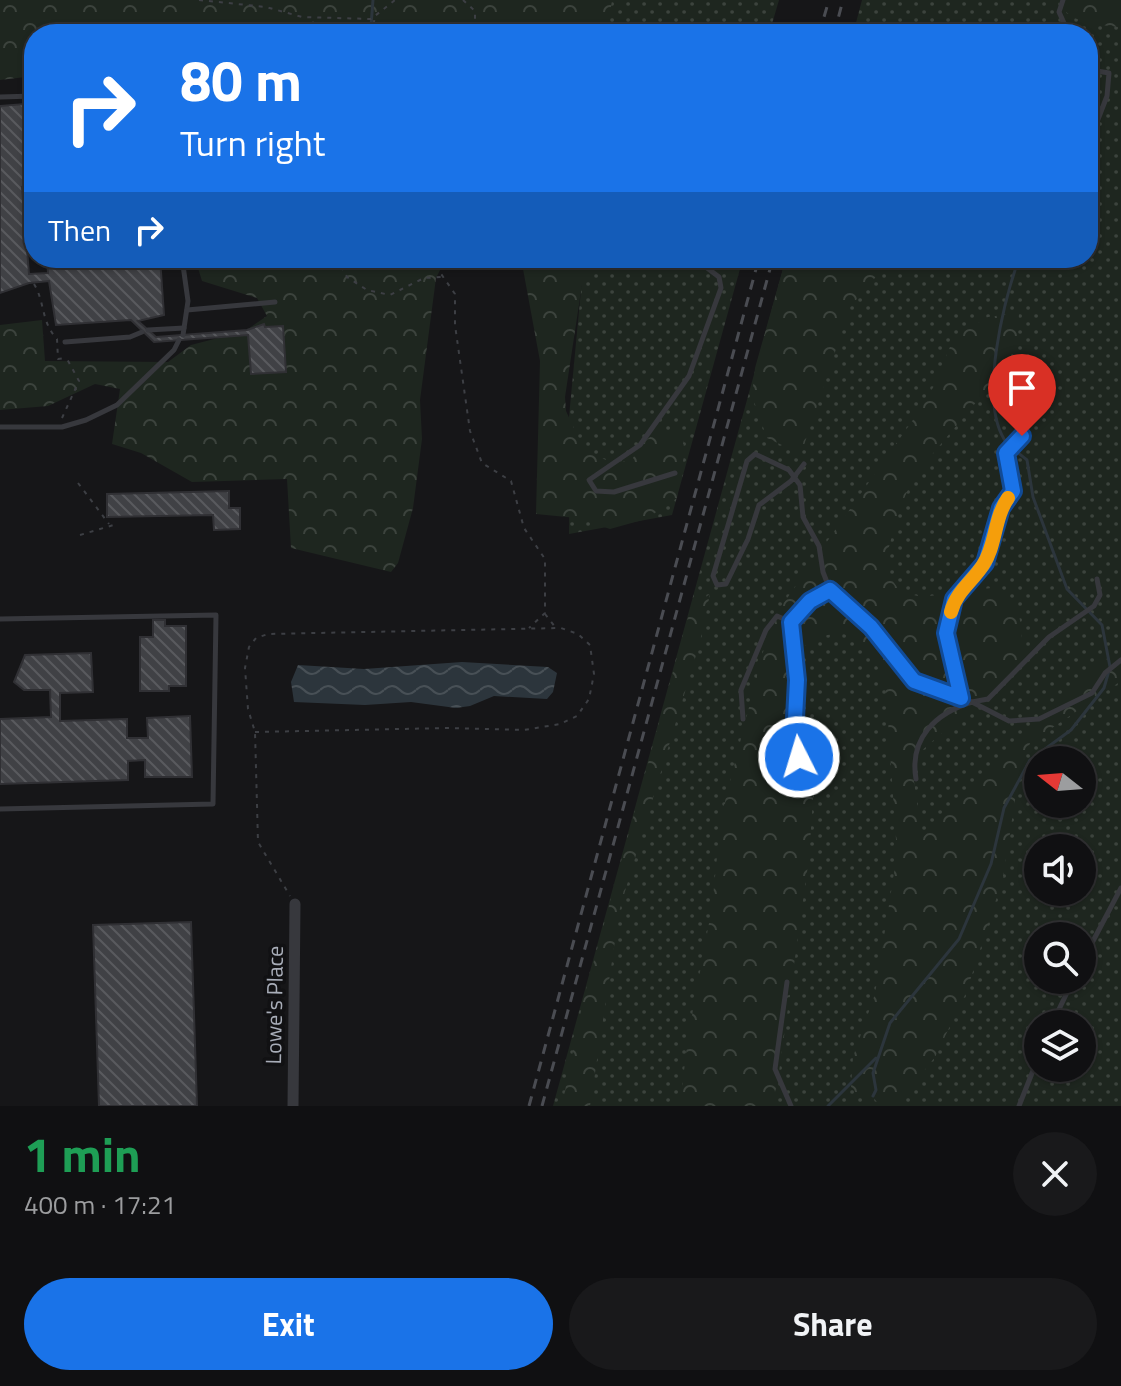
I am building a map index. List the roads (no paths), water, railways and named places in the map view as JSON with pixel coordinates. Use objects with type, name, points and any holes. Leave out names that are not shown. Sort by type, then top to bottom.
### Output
[{"type":"street","name":"Lowe's Place","points":[[293,1106],[295,904]]},
{"type":"lane","points":[[1063,0],[1059,12],[1064,24]]},
{"type":"lane","points":[[1098,71],[1109,73],[1107,96],[1098,119]]},
{"type":"lane","points":[[0,97],[24,96]]},
{"type":"lane","points":[[0,427],[62,427],[117,405],[174,350],[182,334],[187,310],[183,268]]},
{"type":"lane","points":[[675,473],[614,492],[596,491],[589,480],[640,445],[689,376],[721,288],[719,277],[707,268]]},
{"type":"lane","points":[[187,310],[275,302]]},
{"type":"lane","points":[[65,342],[130,337],[145,331],[182,334]]},
{"type":"lane","points":[[961,698],[946,633],[954,599],[985,563],[1001,508],[1013,491],[1006,453],[1022,436]]},
{"type":"lane","points":[[742,455],[755,454],[789,470],[800,485],[803,517],[819,546],[823,572],[830,590],[871,627],[914,681],[972,702],[1009,721],[1039,719],[1092,693],[1105,673],[1121,660]]},
{"type":"lane","points":[[755,454],[747,461],[720,549],[713,576],[717,585],[726,584],[748,539],[759,505],[794,477],[804,464]]},
{"type":"lane","points":[[916,779],[917,747],[929,726],[951,709],[988,699],[1049,637],[1094,606],[1100,595],[1097,579]]},
{"type":"lane","points":[[803,777],[794,738],[797,680],[791,622],[810,601],[830,590]]},
{"type":"lane","points":[[0,619],[216,615],[213,804],[0,809]]},
{"type":"lane","points":[[743,719],[741,690],[766,630],[777,616],[791,622]]},
{"type":"lane","points":[[1096,935],[1121,888]]},
{"type":"lane","points":[[787,982],[775,1069],[791,1106]]},
{"type":"lane","points":[[1019,1106],[1028,1082]]},
{"type":"water","points":[[462,662],[548,667],[557,673],[553,692],[547,699],[494,696],[456,708],[411,702],[365,705],[294,702],[291,682],[298,665],[364,669]]},
{"type":"waterway","points":[[371,24],[373,0]]},
{"type":"waterway","points":[[873,1096],[876,1090],[873,1073],[890,1023],[959,939],[991,864],[1004,808],[1030,760],[1071,730],[1104,688],[1110,667],[1102,625],[1067,589],[1033,497],[1027,460],[1006,442],[997,421],[994,399],[996,349],[1016,268]]},
{"type":"waterway","points":[[828,1106],[876,1058]]},
{"type":"railway","points":[[822,24],[829,0]]},
{"type":"railway","points":[[837,24],[843,0]]},
{"type":"railway","points":[[529,1106],[756,268]]},
{"type":"railway","points":[[542,1106],[770,268]]}]
